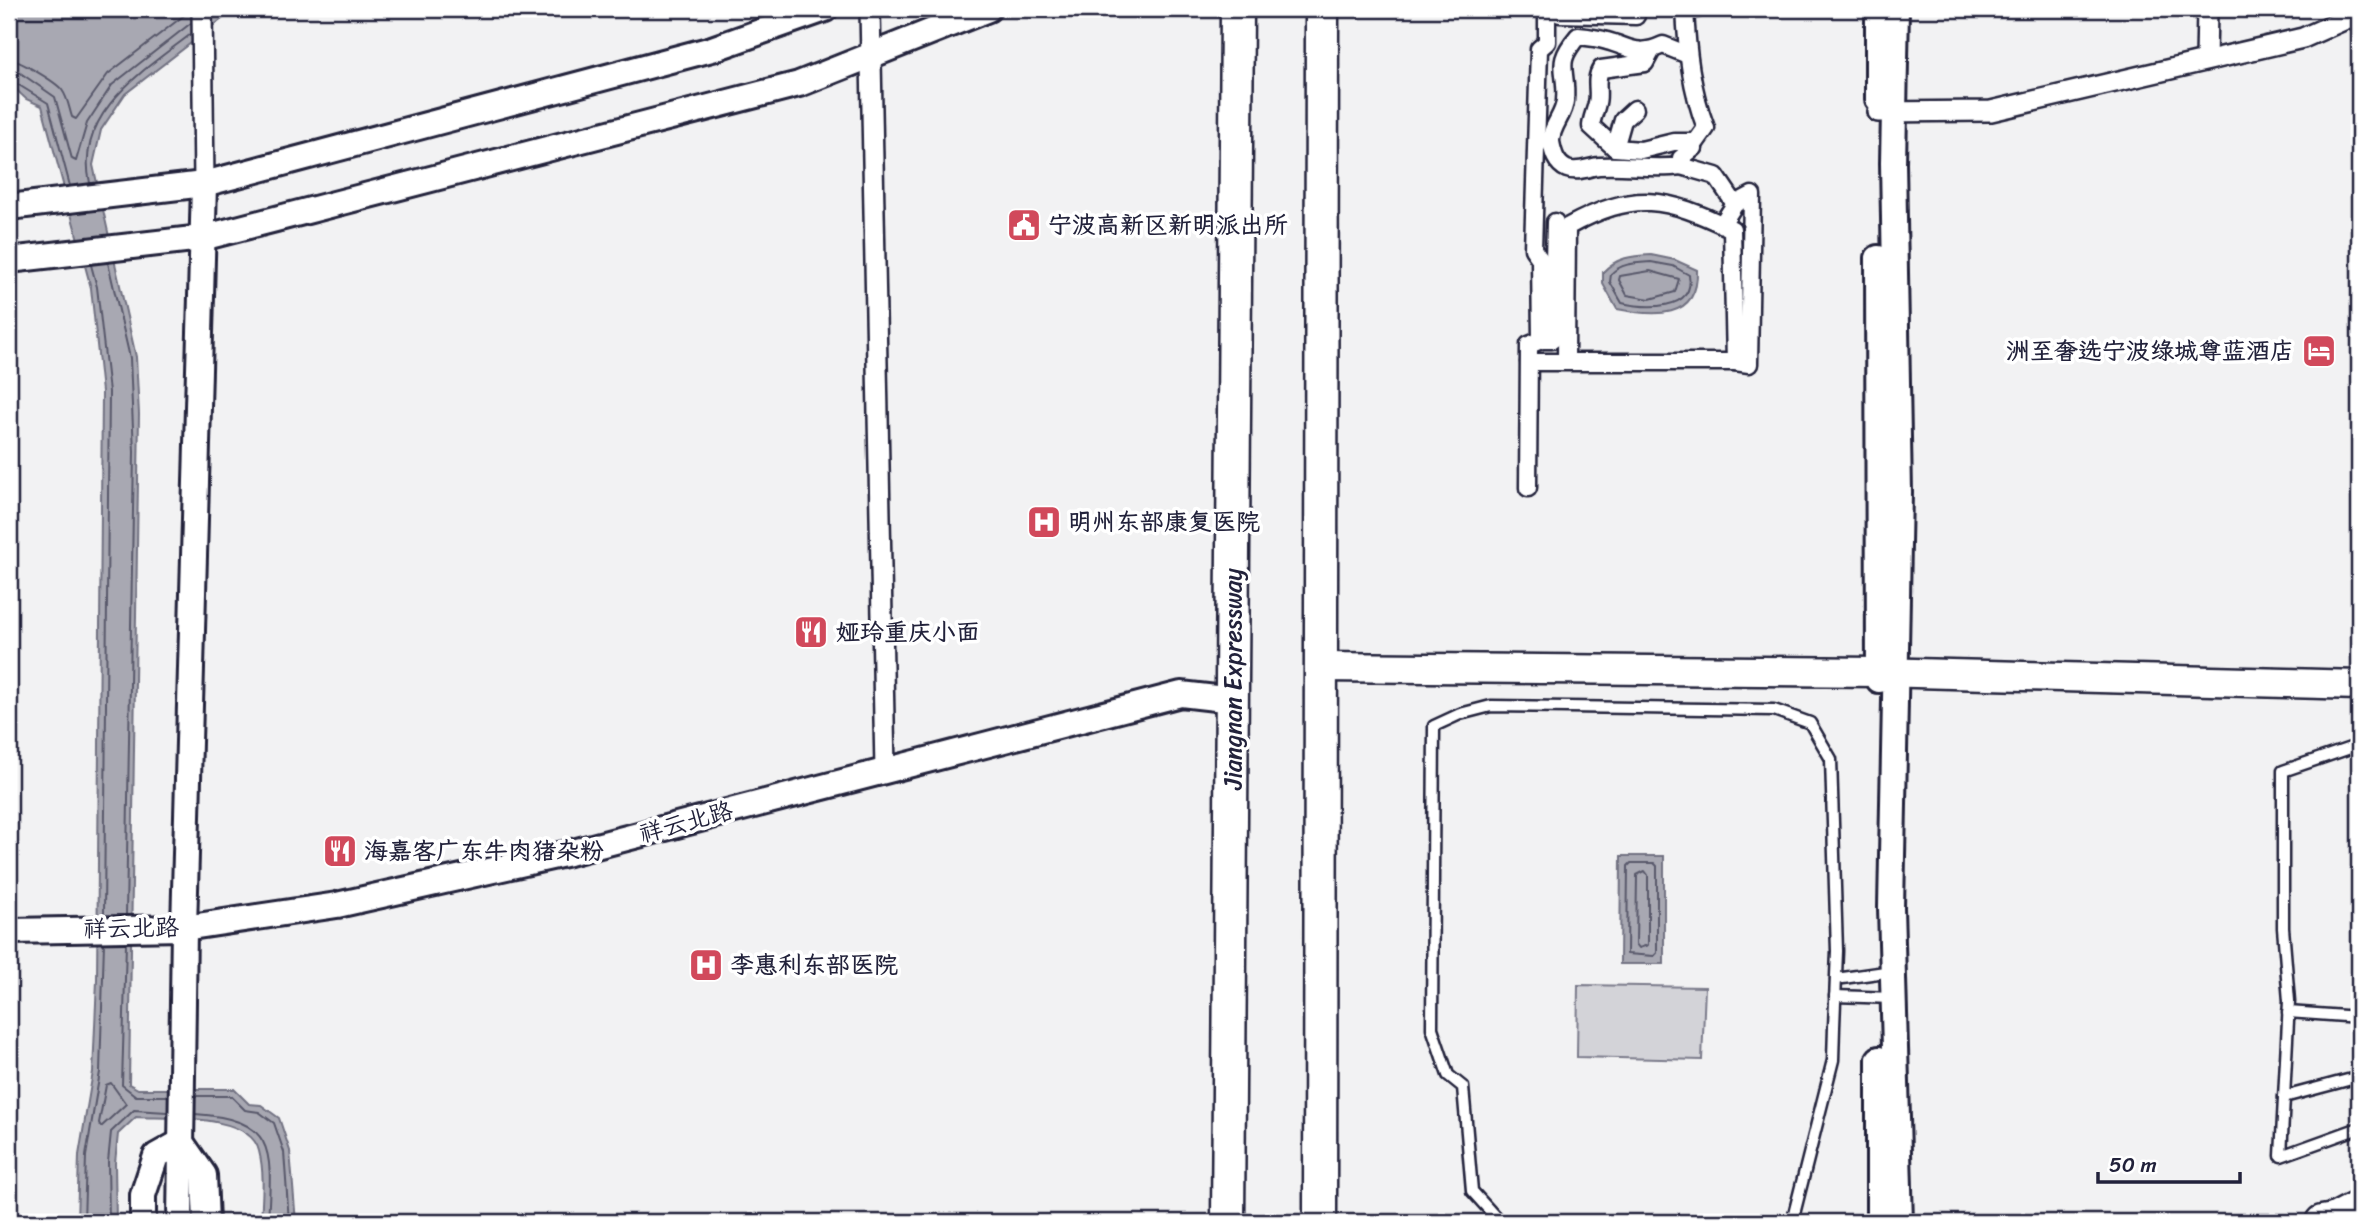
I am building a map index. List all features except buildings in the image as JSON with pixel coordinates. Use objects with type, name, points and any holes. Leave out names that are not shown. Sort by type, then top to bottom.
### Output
[{"type":"main road","name":"Jiangnan Expressway","points":[[1228,1222],[1237,9]]},
{"type":"main road","points":[[1320,1222],[1322,9]]},
{"type":"main road","points":[[1321,667],[1887,672],[2359,685]]},
{"type":"main road","points":[[2322,1222],[2334,1220],[2359,1207]]},
{"type":"street","points":[[180,1222],[184,928],[204,184],[202,9]]},
{"type":"street","points":[[9,206],[204,184],[712,48],[825,9]]},
{"type":"street","points":[[870,9],[885,770]]},
{"type":"street","points":[[9,260],[202,237],[799,85],[988,9]]},
{"type":"street","points":[[1541,340],[1540,259],[1533,249],[1539,49],[1547,42],[1547,9]]},
{"type":"street","points":[[1561,9],[1560,14],[1636,16],[1636,9]]},
{"type":"street","points":[[1652,50],[1645,63],[1601,69],[1597,76],[1597,103],[1592,113],[1591,126],[1615,148],[1641,150],[1674,142],[1693,142],[1706,128],[1693,90],[1684,9],[1697,9]]},
{"type":"street","points":[[1878,9],[1886,112],[1887,672],[1886,985],[1879,1222]]},
{"type":"street","points":[[1886,112],[1896,9]]},
{"type":"street","points":[[2206,60],[2207,9]]},
{"type":"street","points":[[1886,112],[1991,111],[2303,37],[2348,18],[2359,22]]},
{"type":"street","points":[[1688,55],[1663,45],[1652,50],[1625,50],[1610,41],[1578,36],[1566,51],[1562,64],[1565,104],[1551,135],[1557,161],[1567,169],[1681,166],[1716,176],[1735,204]]},
{"type":"street","points":[[1615,148],[1623,120],[1635,109]]},
{"type":"street","points":[[1681,166],[1681,158],[1694,148],[1693,142]]},
{"type":"street","points":[[1529,362],[1749,364],[1752,195],[1735,204],[1722,224]]},
{"type":"street","points":[[1566,362],[1567,227],[1588,216],[1639,200],[1661,202],[1732,229],[1735,362]]},
{"type":"street","points":[[1528,488],[1529,345],[1541,340],[1552,340],[1555,222]]},
{"type":"street","name":"祥云北路","points":[[9,931],[184,928],[337,905],[515,865],[1181,694],[1233,700]]},
{"type":"street","points":[[1886,985],[1900,1222]]},
{"type":"street","points":[[143,1222],[143,1195],[156,1156],[181,1142]]},
{"type":"street","points":[[181,1142],[204,1175],[206,1222]]},
{"type":"lane","points":[[1500,1222],[1472,1191],[1463,1087],[1448,1075],[1432,1028],[1434,726],[1460,714],[1491,706],[1774,710],[1810,723],[1831,759],[1836,979],[1833,1060],[1792,1222]]},
{"type":"lane","points":[[2359,745],[2283,771],[2283,928],[2288,1012],[2281,1156],[2359,1128]]},
{"type":"lane","points":[[1836,979],[1886,985]]},
{"type":"lane","points":[[1835,996],[1886,985]]},
{"type":"lane","points":[[2288,1012],[2359,1017]]},
{"type":"lane","points":[[2284,1097],[2359,1077]]},
{"type":"shaded area","points":[[1578,985],[1705,987],[1702,1060],[1577,1057]]},
{"type":"water","points":[[9,9],[235,9],[125,94],[101,130],[93,165],[136,357],[139,414],[129,1084],[138,1089],[234,1089],[249,1104],[261,1105],[279,1118],[290,1151],[296,1222],[261,1222],[263,1178],[259,1151],[252,1139],[240,1130],[206,1120],[136,1117],[118,1134],[115,1163],[116,1222],[77,1222],[79,1155],[93,1072],[97,980],[102,392],[91,288],[42,106],[26,99],[9,83]]},
{"type":"water","points":[[1651,255],[1675,260],[1697,270],[1696,287],[1690,299],[1682,307],[1659,313],[1617,309],[1603,284],[1603,272],[1619,260]]},
{"type":"water","points":[[1621,856],[1664,856],[1664,964],[1620,964]]},
{"type":"place","name":"宁波高新区新明派出所","points":[[1024,225]]},
{"type":"place","name":"洲至奢选宁波绿城尊蓝酒店","points":[[2319,351]]},
{"type":"place","name":"明州东部康复医院","points":[[1044,522]]},
{"type":"place","name":"娅玲重庆小面","points":[[811,632]]},
{"type":"place","name":"海嘉客广东牛肉猪杂粉","points":[[340,851]]},
{"type":"place","name":"李惠利东部医院","points":[[706,965]]}]
